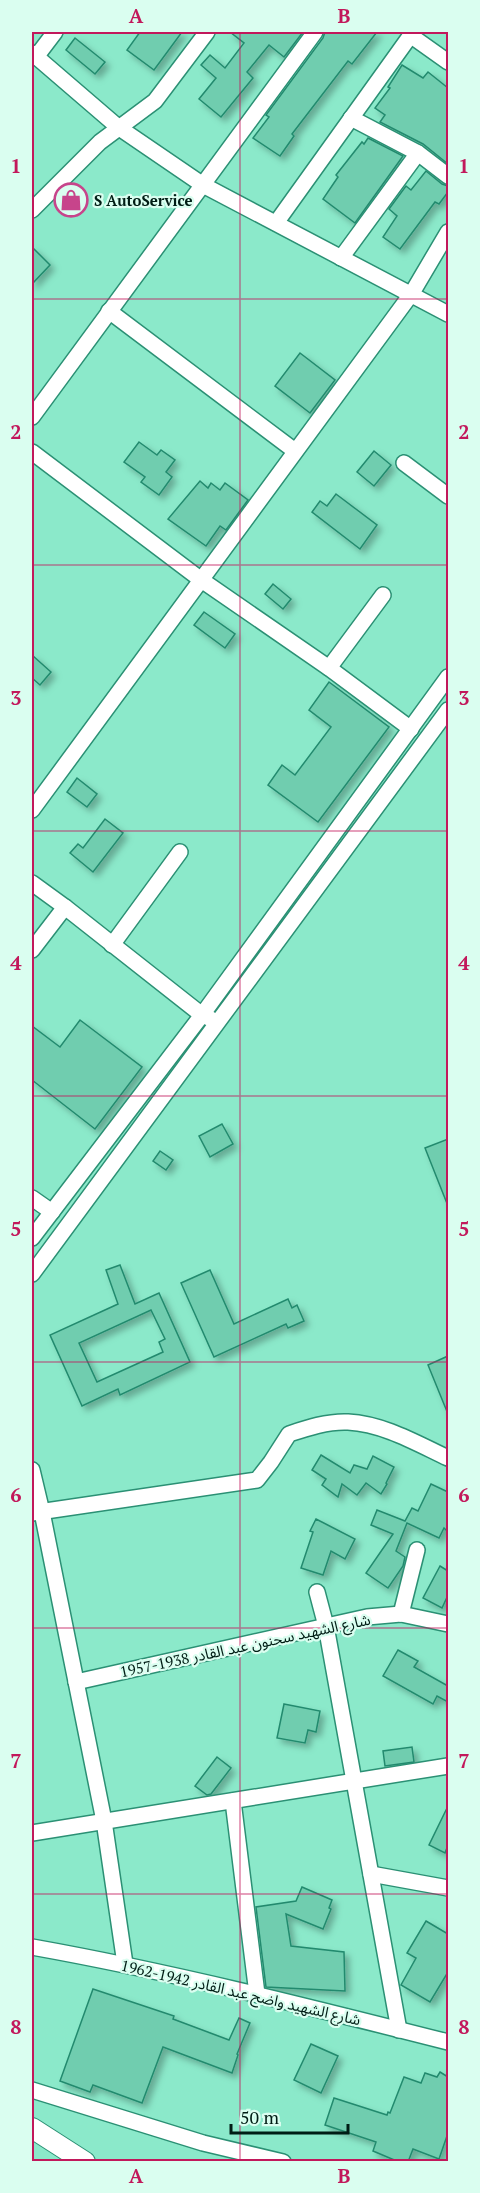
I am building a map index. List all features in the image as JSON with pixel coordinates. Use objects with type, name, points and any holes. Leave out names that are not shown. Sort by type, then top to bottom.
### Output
[{"type":"main road","points":[[32,2128],[85,2162]]},
{"type":"street","points":[[55,32],[34,55],[118,128],[203,185],[412,293],[448,314]]},
{"type":"street","points":[[32,210],[118,128],[155,101],[207,32]]},
{"type":"street","points":[[32,417],[315,32]]},
{"type":"street","points":[[276,223],[411,33],[448,62]]},
{"type":"street","points":[[351,118],[418,153],[448,176]]},
{"type":"street","points":[[341,258],[418,153]]},
{"type":"street","points":[[32,810],[412,293],[448,232]]},
{"type":"street","points":[[109,311],[295,451]]},
{"type":"street","points":[[32,452],[200,579],[329,668],[411,729]]},
{"type":"street","points":[[404,463],[448,496]]},
{"type":"street","points":[[329,668],[383,595]]},
{"type":"street","points":[[32,1238],[202,1015],[448,677]]},
{"type":"street","points":[[32,1274],[448,710]]},
{"type":"street","points":[[112,945],[180,852]]},
{"type":"street","points":[[32,883],[202,1015],[216,1022]]},
{"type":"street","points":[[32,950],[65,907]]},
{"type":"street","points":[[32,1197],[52,1212]]},
{"type":"street","points":[[37,1512],[257,1480],[288,1434],[312,1426],[347,1422],[385,1428],[448,1458]]},
{"type":"street","points":[[32,1470],[37,1512],[76,1682],[104,1821],[125,1964]]},
{"type":"street","points":[[401,1614],[417,1550]]},
{"type":"street","points":[[317,1592],[326,1626],[399,2030]]},
{"type":"street","name":"شارع الشهيد سحنون عبد القادر 1938-1957","points":[[76,1682],[367,1617],[401,1614],[448,1624]]},
{"type":"street","points":[[32,1833],[448,1766]]},
{"type":"street","points":[[232,1801],[257,1994]]},
{"type":"street","points":[[371,1874],[448,1888]]},
{"type":"street","name":"شارع الشهيد واضح عبد القادر 1942-1962","points":[[32,1947],[125,1964],[257,1994],[448,2042]]},
{"type":"street","points":[[32,2090],[203,2143],[283,2162]]},
{"type":"building","points":[[140,32],[182,32],[154,70],[127,50]]},
{"type":"building","points":[[230,32],[303,32],[284,57],[269,45],[247,72],[253,78],[221,117],[199,99],[216,78],[201,65],[210,55],[225,68],[244,43]]},
{"type":"building","points":[[325,32],[377,32],[352,64],[348,61],[292,134],[294,136],[280,156],[253,138],[269,117],[266,115],[323,38]]},
{"type":"building","points":[[75,38],[105,62],[95,74],[66,50]]},
{"type":"building","points":[[402,65],[423,78],[428,72],[448,88],[448,164],[423,144],[380,122],[385,115],[375,108],[390,88],[388,87]]},
{"type":"building","points":[[368,138],[403,156],[355,223],[323,199],[338,177],[336,175],[362,142],[364,144]]},
{"type":"building","points":[[426,171],[448,186],[448,192],[439,204],[435,202],[400,249],[383,237],[397,216],[389,209],[406,186],[411,190]]},
{"type":"building","points":[[32,247],[50,265],[32,284]]},
{"type":"building","points":[[300,353],[335,380],[310,413],[275,386]]},
{"type":"building","points":[[139,442],[157,455],[161,450],[175,460],[166,472],[172,477],[159,495],[141,482],[145,477],[124,462]]},
{"type":"building","points":[[374,451],[391,465],[374,486],[357,472]]},
{"type":"building","points":[[200,481],[208,488],[211,483],[220,490],[225,483],[248,500],[226,530],[220,526],[206,546],[168,519]]},
{"type":"building","points":[[336,494],[377,525],[360,549],[312,512],[320,501],[327,506]]},
{"type":"building","points":[[273,584],[291,599],[283,609],[265,594]]},
{"type":"building","points":[[204,612],[235,634],[225,648],[194,625]]},
{"type":"building","points":[[32,655],[51,672],[40,685],[32,678]]},
{"type":"building","points":[[329,682],[389,727],[318,822],[268,785],[282,765],[295,775],[331,727],[309,710]]},
{"type":"building","points":[[77,778],[97,794],[87,807],[67,792]]},
{"type":"building","points":[[105,819],[123,833],[93,872],[70,853],[78,844],[83,848]]},
{"type":"building","points":[[80,1020],[142,1067],[95,1129],[32,1080],[32,1026],[60,1047]]},
{"type":"building","points":[[222,1124],[233,1144],[210,1157],[199,1136]]},
{"type":"building","points":[[448,1139],[448,1206],[425,1148]]},
{"type":"building","points":[[160,1151],[173,1160],[166,1170],[153,1161]]},
{"type":"building","points":[[120,1265],[135,1304],[159,1293],[190,1362],[120,1395],[118,1389],[82,1406],[50,1335],[118,1304],[106,1270]],"holes":[[[151,1310],[165,1339],[159,1342],[163,1352],[97,1382],[79,1343]]]},
{"type":"building","points":[[210,1270],[234,1324],[288,1299],[292,1308],[297,1305],[304,1321],[288,1328],[286,1324],[214,1357],[181,1283]]},
{"type":"building","points":[[448,1356],[448,1414],[428,1365]]},
{"type":"building","points":[[321,1455],[350,1473],[354,1465],[367,1469],[373,1456],[394,1467],[381,1494],[366,1483],[357,1495],[342,1484],[338,1497],[322,1485],[326,1479],[312,1470]]},
{"type":"building","points":[[431,1484],[448,1492],[448,1532],[444,1528],[439,1538],[407,1523],[396,1551],[405,1557],[403,1566],[388,1588],[366,1573],[393,1534],[371,1525],[377,1510],[405,1521],[412,1508],[418,1511]]},
{"type":"building","points":[[316,1519],[355,1539],[345,1559],[331,1551],[323,1575],[301,1568],[313,1532],[310,1531]]},
{"type":"building","points":[[440,1566],[448,1571],[448,1595],[442,1608],[423,1598]]},
{"type":"building","points":[[398,1650],[418,1661],[414,1667],[448,1686],[448,1702],[437,1696],[433,1704],[383,1676]]},
{"type":"building","points":[[284,1704],[320,1711],[316,1732],[308,1730],[305,1743],[277,1738]]},
{"type":"building","points":[[412,1747],[414,1762],[385,1766],[383,1751]]},
{"type":"building","points":[[217,1757],[231,1768],[211,1794],[207,1795],[195,1786]]},
{"type":"building","points":[[448,1806],[448,1845],[445,1853],[429,1845]]},
{"type":"building","points":[[302,1887],[332,1900],[329,1908],[331,1909],[323,1929],[286,1914],[291,1946],[344,1952],[345,1991],[266,1987],[256,1907],[296,1901]]},
{"type":"building","points":[[426,1921],[448,1934],[448,1972],[430,2002],[401,1985],[416,1958],[407,1953]]},
{"type":"building","points":[[93,1989],[174,2016],[173,2019],[229,2040],[239,2018],[250,2023],[232,2073],[163,2047],[142,2103],[93,2085],[90,2092],[60,2081]]},
{"type":"building","points":[[311,2044],[338,2056],[321,2093],[294,2080]]},
{"type":"building","points":[[440,2072],[448,2077],[448,2133],[439,2159],[413,2149],[408,2162],[399,2162],[373,2151],[376,2142],[325,2125],[334,2098],[387,2115],[388,2112],[390,2113],[404,2077],[421,2083],[425,2073],[437,2077]]},
{"type":"place","name":"S AutoService","points":[[71,200]]}]
